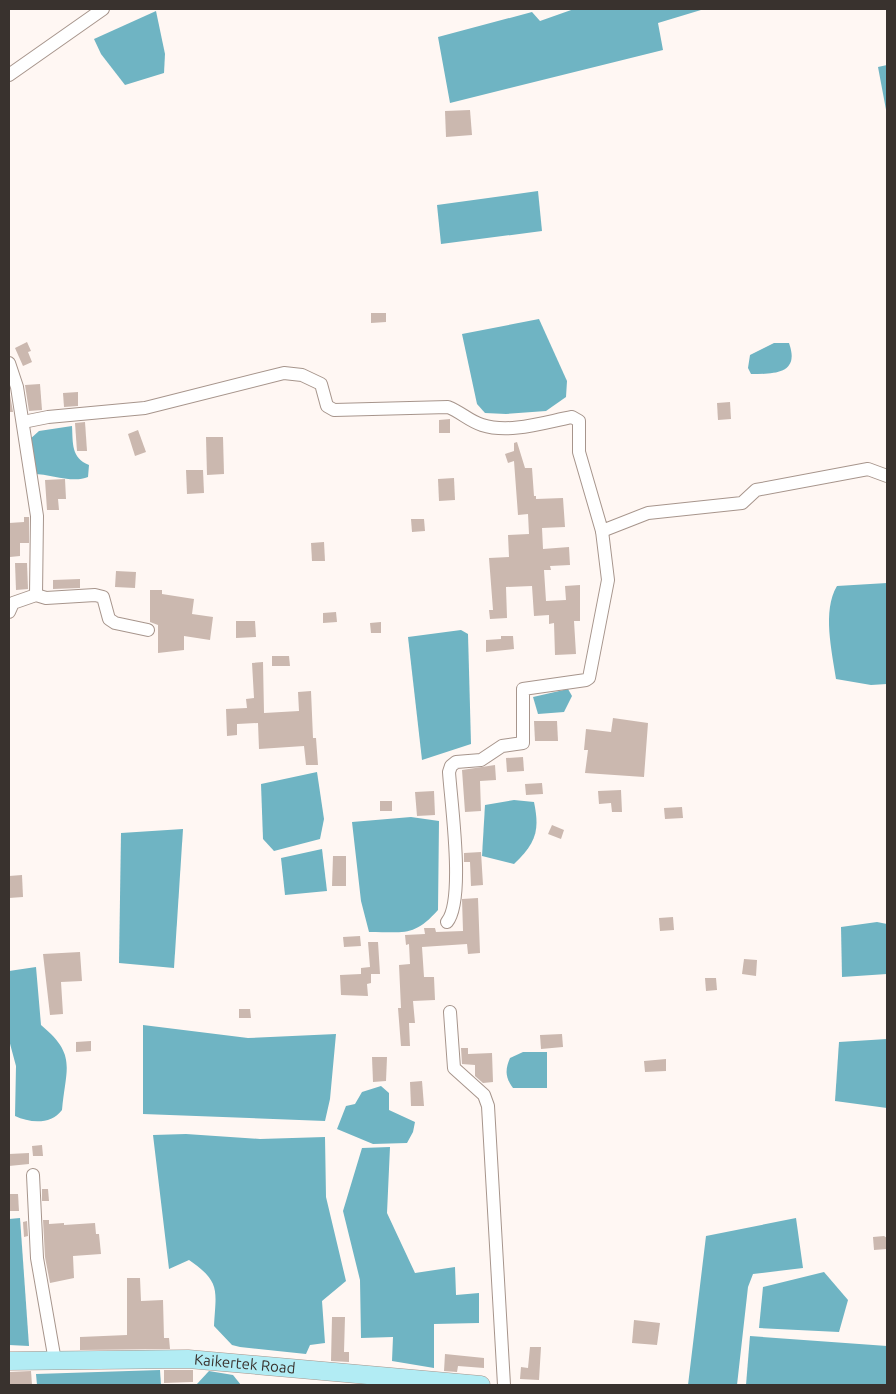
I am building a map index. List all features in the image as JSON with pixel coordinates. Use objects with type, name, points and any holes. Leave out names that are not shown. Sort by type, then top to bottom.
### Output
[{"type":"main road","name":"Kaikertek Road","points":[[9,1361],[188,1359],[355,1380],[481,1385]]},
{"type":"street","points":[[9,75],[103,9]]},
{"type":"street","points":[[9,363],[17,387],[37,516],[36,595]]},
{"type":"street","points":[[23,422],[48,417],[144,408],[284,373],[302,376],[321,384],[327,406],[334,410],[448,407],[459,411],[469,420],[486,426],[514,428],[572,417],[580,421],[581,441],[579,452],[602,531],[608,580],[589,678],[523,689],[523,744],[502,746],[481,760],[456,762],[451,766],[449,772],[457,885],[454,909],[447,922]]},
{"type":"street","points":[[602,531],[648,513],[742,503],[756,490],[766,488],[868,469],[887,476]]},
{"type":"street","points":[[9,612],[13,603],[36,595],[46,598],[95,594],[103,597],[109,619],[115,623],[148,630]]},
{"type":"street","points":[[450,1012],[454,1068],[484,1095],[488,1106],[504,1385]]},
{"type":"street","points":[[33,1175],[37,1258],[55,1361]]},
{"type":"water","points":[[574,9],[701,10],[658,23],[663,50],[450,103],[438,37],[532,12],[540,21]]},
{"type":"water","points":[[156,11],[165,54],[164,73],[125,85],[101,54],[94,39]]},
{"type":"water","points":[[887,65],[887,115],[878,67]]},
{"type":"water","points":[[538,191],[542,231],[441,244],[437,205]]},
{"type":"water","points":[[539,319],[567,381],[566,397],[546,411],[506,414],[485,413],[477,404],[462,334]]},
{"type":"water","points":[[774,343],[789,343],[792,353],[788,366],[783,370],[769,374],[751,374],[748,368],[750,355]]},
{"type":"water","points":[[72,426],[74,449],[79,458],[89,465],[88,477],[68,479],[31,474],[29,440],[39,431]]},
{"type":"water","points":[[887,583],[887,684],[871,685],[836,679],[829,619],[832,596],[837,586]]},
{"type":"water","points":[[461,630],[468,634],[471,744],[422,760],[408,637]]},
{"type":"water","points":[[568,689],[572,696],[564,712],[538,714],[533,697]]},
{"type":"water","points":[[317,772],[324,819],[320,839],[274,851],[263,839],[261,784]]},
{"type":"water","points":[[514,800],[534,802],[536,829],[532,843],[514,864],[482,856],[485,805]]},
{"type":"water","points":[[411,817],[439,821],[438,910],[430,919],[415,929],[400,932],[369,932],[361,901],[352,822]]},
{"type":"water","points":[[183,829],[174,968],[119,963],[121,833]]},
{"type":"water","points":[[322,849],[327,891],[285,895],[281,858]]},
{"type":"water","points":[[877,922],[887,924],[887,974],[842,977],[841,927]]},
{"type":"water","points":[[36,967],[41,1025],[60,1045],[65,1054],[67,1072],[62,1110],[52,1118],[40,1121],[27,1120],[15,1116],[16,1066],[9,1040],[9,971]]},
{"type":"water","points":[[143,1025],[248,1038],[336,1034],[330,1099],[325,1121],[143,1114]]},
{"type":"water","points":[[887,1039],[887,1108],[835,1101],[839,1042]]},
{"type":"water","points":[[523,1052],[547,1052],[547,1088],[513,1088],[507,1077],[507,1066],[510,1058]]},
{"type":"water","points":[[381,1086],[389,1093],[389,1110],[415,1122],[413,1132],[407,1143],[373,1144],[337,1129],[346,1106],[355,1104],[362,1092]]},
{"type":"water","points":[[186,1134],[260,1139],[325,1137],[326,1197],[346,1281],[322,1301],[325,1343],[310,1345],[306,1354],[232,1345],[214,1326],[215,1295],[212,1281],[189,1260],[169,1269],[153,1135]]},
{"type":"water","points":[[390,1147],[387,1213],[415,1273],[455,1267],[456,1295],[479,1293],[479,1323],[434,1324],[434,1368],[392,1361],[393,1337],[361,1338],[360,1280],[343,1211],[362,1148]]},
{"type":"water","points":[[20,1218],[29,1346],[9,1345],[9,1219]]},
{"type":"water","points":[[796,1218],[803,1268],[753,1274],[748,1287],[737,1385],[688,1385],[706,1236]]},
{"type":"water","points":[[824,1272],[848,1300],[839,1332],[759,1328],[763,1287]]},
{"type":"water","points":[[750,1336],[887,1346],[887,1385],[746,1385]]},
{"type":"water","points":[[160,1370],[161,1385],[37,1385],[36,1374]]},
{"type":"water","points":[[209,1371],[233,1375],[241,1385],[196,1385]]},
{"type":"building","points":[[470,110],[472,135],[446,137],[445,111]]},
{"type":"building","points":[[371,313],[386,313],[386,322],[371,323]]},
{"type":"building","points":[[27,342],[31,351],[28,352],[32,362],[23,366],[15,348]]},
{"type":"building","points":[[40,384],[42,410],[29,411],[25,385]]},
{"type":"building","points":[[9,389],[13,412],[9,412]]},
{"type":"building","points":[[78,392],[78,406],[64,407],[63,393]]},
{"type":"building","points":[[730,402],[731,419],[718,420],[717,403]]},
{"type":"building","points":[[450,419],[450,433],[439,433],[439,420]]},
{"type":"building","points":[[85,422],[87,451],[77,451],[75,423]]},
{"type":"building","points":[[138,430],[146,452],[135,456],[128,434]]},
{"type":"building","points":[[206,437],[223,437],[224,474],[207,475]]},
{"type":"building","points":[[517,442],[525,468],[532,468],[534,496],[536,496],[536,499],[563,498],[565,527],[542,528],[543,549],[569,547],[570,565],[550,566],[551,570],[544,570],[546,601],[566,600],[565,586],[580,585],[580,621],[574,621],[576,654],[555,655],[554,623],[549,624],[549,615],[534,616],[532,586],[506,587],[507,618],[490,619],[489,610],[493,610],[489,558],[509,557],[508,535],[529,534],[528,514],[518,515],[514,461],[508,463],[505,454],[514,451],[514,443]]},
{"type":"building","points":[[186,470],[203,470],[204,493],[187,494]]},
{"type":"building","points":[[454,478],[455,500],[439,501],[438,479]]},
{"type":"building","points":[[65,479],[66,499],[58,499],[59,510],[47,510],[45,480]]},
{"type":"building","points":[[24,517],[29,517],[29,543],[20,543],[20,556],[10,557],[9,523],[24,522]]},
{"type":"building","points":[[411,519],[424,519],[425,531],[412,532]]},
{"type":"building","points":[[324,542],[325,561],[312,561],[311,543]]},
{"type":"building","points":[[15,563],[27,563],[28,589],[16,590]]},
{"type":"building","points":[[116,571],[136,572],[135,588],[115,587]]},
{"type":"building","points":[[80,579],[80,588],[53,589],[53,580]]},
{"type":"building","points":[[150,590],[162,590],[162,594],[194,599],[192,614],[213,617],[210,640],[184,636],[184,650],[158,653],[158,625],[150,622]]},
{"type":"building","points":[[336,612],[337,622],[323,623],[323,613]]},
{"type":"building","points":[[236,621],[255,621],[256,637],[236,638]]},
{"type":"building","points":[[381,622],[381,633],[371,633],[370,623]]},
{"type":"building","points":[[501,636],[513,636],[514,649],[486,652],[486,640],[501,639]]},
{"type":"building","points":[[272,656],[289,656],[290,666],[272,666]]},
{"type":"building","points":[[263,662],[264,713],[299,711],[298,692],[311,691],[313,738],[316,738],[318,765],[306,765],[304,746],[259,749],[258,723],[237,724],[237,735],[227,736],[226,709],[247,708],[246,699],[254,698],[252,663]]},
{"type":"building","points":[[613,718],[648,723],[644,777],[585,773],[588,750],[584,750],[586,729],[611,732]]},
{"type":"building","points":[[534,721],[557,721],[558,741],[535,741]]},
{"type":"building","points":[[523,757],[524,771],[507,772],[506,758]]},
{"type":"building","points":[[495,765],[496,780],[480,781],[481,811],[465,812],[462,770]]},
{"type":"building","points":[[542,783],[543,794],[526,795],[525,784]]},
{"type":"building","points":[[621,790],[622,812],[612,812],[611,803],[599,804],[598,791]]},
{"type":"building","points":[[434,791],[435,815],[417,816],[415,792]]},
{"type":"building","points":[[380,801],[392,801],[392,811],[380,811]]},
{"type":"building","points":[[682,807],[683,818],[665,819],[664,808]]},
{"type":"building","points":[[552,825],[564,830],[561,839],[548,834]]},
{"type":"building","points":[[481,852],[483,885],[471,886],[470,862],[464,862],[464,853]]},
{"type":"building","points":[[333,856],[346,856],[346,886],[332,886]]},
{"type":"building","points":[[22,875],[23,897],[9,898],[9,876]]},
{"type":"building","points":[[478,898],[480,953],[468,954],[467,944],[422,947],[424,977],[434,977],[435,1000],[413,1001],[415,1023],[409,1023],[410,1046],[401,1046],[398,1008],[401,1008],[399,965],[410,964],[409,944],[406,945],[405,935],[425,934],[424,928],[435,928],[436,932],[463,931],[462,899]]},
{"type":"building","points":[[673,917],[674,930],[660,931],[659,918]]},
{"type":"building","points":[[360,936],[361,946],[344,947],[343,937]]},
{"type":"building","points":[[368,942],[378,942],[380,974],[371,974],[371,983],[367,984],[368,996],[341,995],[340,975],[361,974],[361,968],[370,967]]},
{"type":"building","points":[[80,952],[82,981],[61,982],[63,1014],[50,1015],[43,954]]},
{"type":"building","points":[[744,959],[757,960],[756,976],[742,974]]},
{"type":"building","points":[[705,978],[716,978],[717,990],[706,991]]},
{"type":"building","points":[[239,1009],[250,1009],[251,1018],[239,1018]]},
{"type":"building","points":[[562,1034],[563,1047],[541,1049],[540,1035]]},
{"type":"building","points":[[91,1041],[91,1051],[76,1052],[76,1042]]},
{"type":"building","points":[[461,1048],[468,1048],[468,1054],[492,1053],[493,1082],[483,1083],[475,1076],[475,1065],[462,1064]]},
{"type":"building","points":[[372,1057],[387,1057],[386,1081],[373,1082]]},
{"type":"building","points":[[666,1059],[666,1071],[645,1072],[644,1061]]},
{"type":"building","points":[[422,1081],[424,1106],[411,1106],[410,1082]]},
{"type":"building","points":[[42,1145],[43,1156],[33,1156],[32,1146]]},
{"type":"building","points":[[29,1153],[29,1164],[9,1166],[9,1154]]},
{"type":"building","points":[[42,1189],[48,1189],[49,1201],[42,1201]]},
{"type":"building","points":[[9,1194],[18,1194],[19,1211],[9,1211]]},
{"type":"building","points":[[43,1220],[49,1220],[49,1224],[64,1223],[64,1225],[95,1223],[96,1234],[99,1234],[101,1254],[73,1256],[74,1278],[50,1283],[45,1257]]},
{"type":"building","points":[[27,1221],[28,1236],[24,1237],[23,1222]]},
{"type":"building","points":[[884,1236],[887,1238],[887,1249],[874,1250],[873,1237]]},
{"type":"building","points":[[127,1278],[140,1278],[141,1301],[163,1300],[164,1338],[169,1338],[170,1349],[80,1350],[80,1337],[127,1335]]},
{"type":"building","points":[[332,1317],[345,1317],[344,1352],[349,1352],[349,1362],[331,1361]]},
{"type":"building","points":[[634,1320],[660,1323],[657,1345],[632,1343]]},
{"type":"building","points":[[530,1347],[541,1347],[539,1380],[520,1379],[521,1367],[528,1368]]},
{"type":"building","points":[[445,1354],[484,1358],[484,1368],[458,1366],[457,1372],[444,1371]]},
{"type":"building","points":[[164,1370],[193,1370],[193,1382],[164,1383]]},
{"type":"building","points":[[31,1371],[32,1385],[9,1385],[9,1372]]}]
